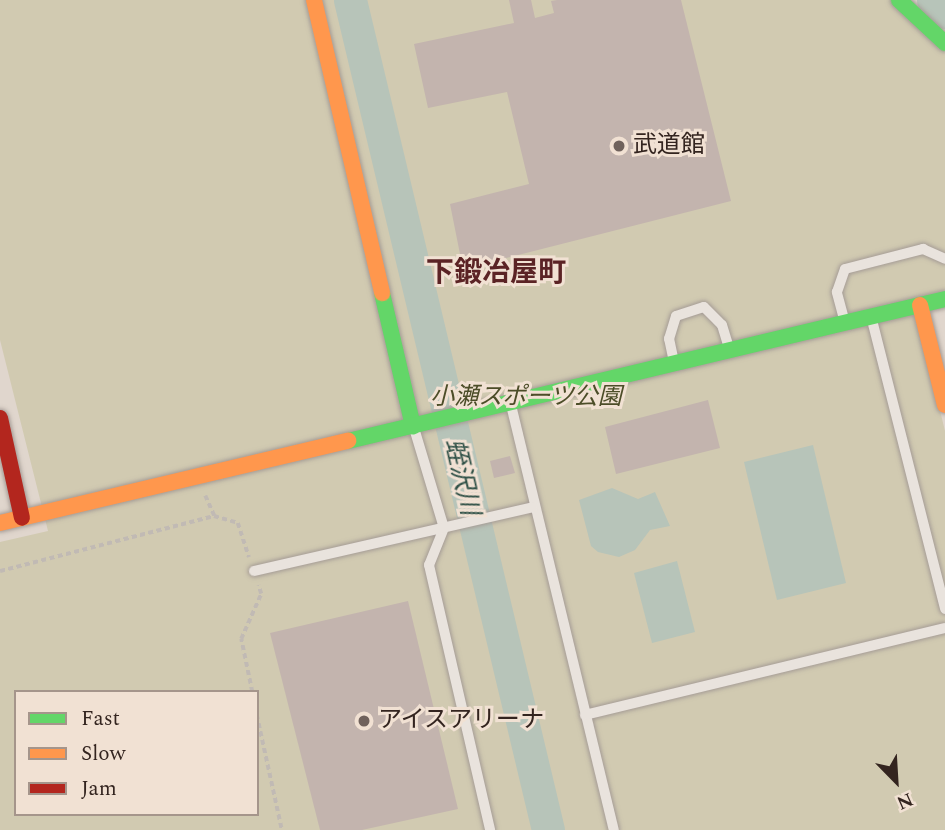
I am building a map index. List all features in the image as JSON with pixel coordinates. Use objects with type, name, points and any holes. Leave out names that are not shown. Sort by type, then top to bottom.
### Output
[{"type":"street","points":[[314,0],[420,424]]},
{"type":"street","points":[[899,0],[945,43]]},
{"type":"street","points":[[0,523],[729,348],[945,299]]},
{"type":"street","points":[[920,305],[945,405]]},
{"type":"street","points":[[0,418],[23,518]]},
{"type":"lane","points":[[845,322],[837,292],[845,269],[923,249],[945,259]]},
{"type":"lane","points":[[674,362],[669,339],[676,316],[705,307],[722,325],[729,348]]},
{"type":"lane","points":[[871,317],[945,609]]},
{"type":"lane","points":[[510,402],[533,507],[614,830]]},
{"type":"lane","points":[[420,424],[444,528],[429,565],[490,830]]},
{"type":"lane","points":[[254,571],[533,507]]},
{"type":"lane","points":[[585,715],[945,628]]},
{"type":"path","points":[[197,476],[214,516]]},
{"type":"path","points":[[0,571],[214,516],[238,523],[261,594],[241,639],[252,690]]},
{"type":"path","points":[[259,724],[282,830]]},
{"type":"green space","name":"小瀬スポーツ公園","points":[[0,0],[892,0],[945,47],[945,290],[913,300],[945,431],[945,830],[0,830],[0,542],[48,531],[0,340]]},
{"type":"shaded area","points":[[813,445],[846,583],[777,600],[744,462]]},
{"type":"shaded area","points":[[612,488],[638,499],[655,492],[670,526],[650,530],[635,550],[619,557],[598,552],[591,546],[579,500]]},
{"type":"shaded area","points":[[677,561],[695,632],[652,643],[634,573]]},
{"type":"building","name":"武道館","points":[[509,0],[531,0],[535,18],[554,13],[551,1],[557,0],[681,0],[731,201],[463,269],[450,204],[529,184],[507,92],[428,108],[414,44],[514,23]]},
{"type":"building","points":[[708,400],[720,448],[616,474],[605,427]]},
{"type":"building","points":[[510,456],[515,473],[494,478],[490,461]]},
{"type":"building","name":"アイスアリーナ","points":[[408,601],[458,809],[362,830],[320,830],[270,633]]},
{"type":"waterway","name":"蛭沢川","points":[[350,0],[548,830]]},
{"type":"waterway","points":[[933,0],[945,12]]},
{"type":"traffic: fast","points":[[899,0],[945,43]]},
{"type":"traffic: fast","points":[[382,293],[413,426]]},
{"type":"traffic: fast","points":[[348,441],[945,299]]},
{"type":"traffic: slow","points":[[314,0],[382,293]]},
{"type":"traffic: slow","points":[[920,305],[945,405]]},
{"type":"traffic: slow","points":[[0,523],[348,441]]},
{"type":"traffic: jam","points":[[0,418],[22,518]]},
{"type":"place","name":"武道館","points":[[619,146]]},
{"type":"place","name":"アイスアリーナ","points":[[364,721]]},
{"type":"district","name":"下鍛冶屋町","points":[[496,273]]}]
